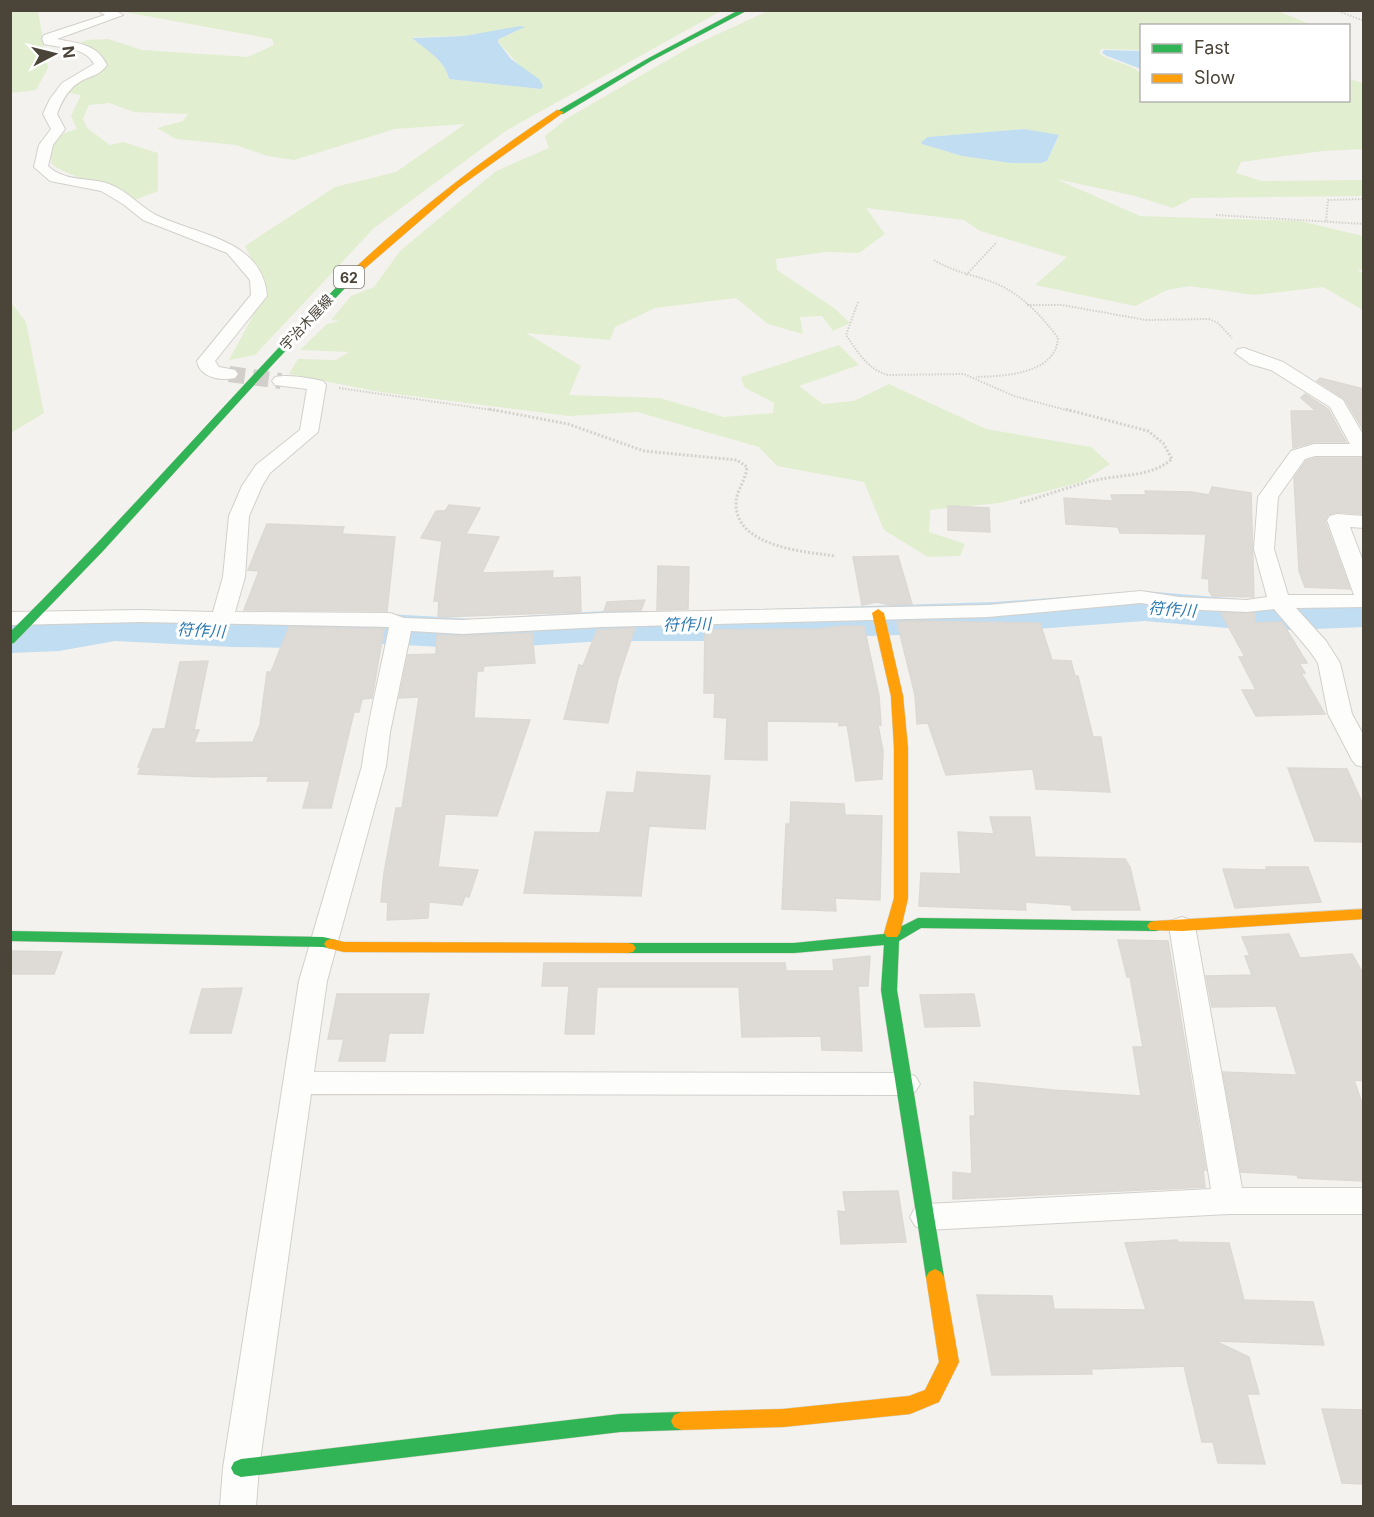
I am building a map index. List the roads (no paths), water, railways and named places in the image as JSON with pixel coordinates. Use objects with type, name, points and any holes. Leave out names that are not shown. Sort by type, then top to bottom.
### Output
[{"type":"street","points":[[102,10],[117,15],[48,38],[48,40],[82,48],[96,55],[101,65],[74,79],[54,101],[50,114],[58,129],[46,145],[41,167],[57,180],[88,183],[106,188],[142,210],[148,217],[232,250],[238,255],[258,279],[259,296],[206,361],[207,367],[214,372],[229,374]]},
{"type":"street","name":"宇治木屋線","points":[[10,640],[22,623],[172,472],[298,330],[349,277],[406,225],[482,163],[522,135],[613,79],[745,10]]},
{"type":"street","points":[[1244,353],[1256,360],[1277,366],[1337,405],[1363,450]]},
{"type":"street","points":[[222,619],[234,578],[239,516],[252,486],[263,469],[309,432],[317,384],[281,381]]},
{"type":"street","points":[[1363,450],[1314,450],[1298,455],[1268,496],[1264,549],[1280,602],[1329,663],[1340,714],[1364,760]]},
{"type":"street","points":[[1364,522],[1337,520],[1364,594]]},
{"type":"street","points":[[22,623],[141,616],[379,620],[400,631],[602,620],[1037,608],[1140,597],[1203,605],[1247,606],[1280,602],[1364,601]]},
{"type":"street","points":[[241,1468],[620,1423],[783,1418],[910,1405],[932,1396],[949,1362],[889,990],[891,939],[901,898],[901,748],[897,696],[878,613]]},
{"type":"street","points":[[238,1506],[241,1468],[313,981],[374,766],[378,732],[400,631]]},
{"type":"street","points":[[10,936],[323,942],[344,947],[794,948],[891,939],[918,923],[1182,926],[1364,914]]},
{"type":"street","points":[[1182,926],[1229,1201]]},
{"type":"street","points":[[298,1083],[905,1084]]},
{"type":"street","points":[[926,1217],[1229,1201],[1364,1201]]},
{"type":"water","points":[[525,27],[499,39],[498,42],[511,59],[539,79],[543,86],[541,89],[449,79],[444,66],[412,38],[464,36]]},
{"type":"water","points":[[1104,50],[1140,51],[1140,69],[1107,56],[1102,53]]},
{"type":"water","points":[[1024,129],[1059,135],[1047,161],[1011,163],[962,156],[921,142],[928,137]]},
{"type":"waterway","name":"符作川","points":[[10,638],[59,636],[115,626],[233,632],[295,633],[330,629],[389,629],[474,634],[604,626],[709,626],[995,617],[1144,606],[1264,616],[1364,612]]},
{"type":"tunnel","points":[[229,374],[281,381]]}]
